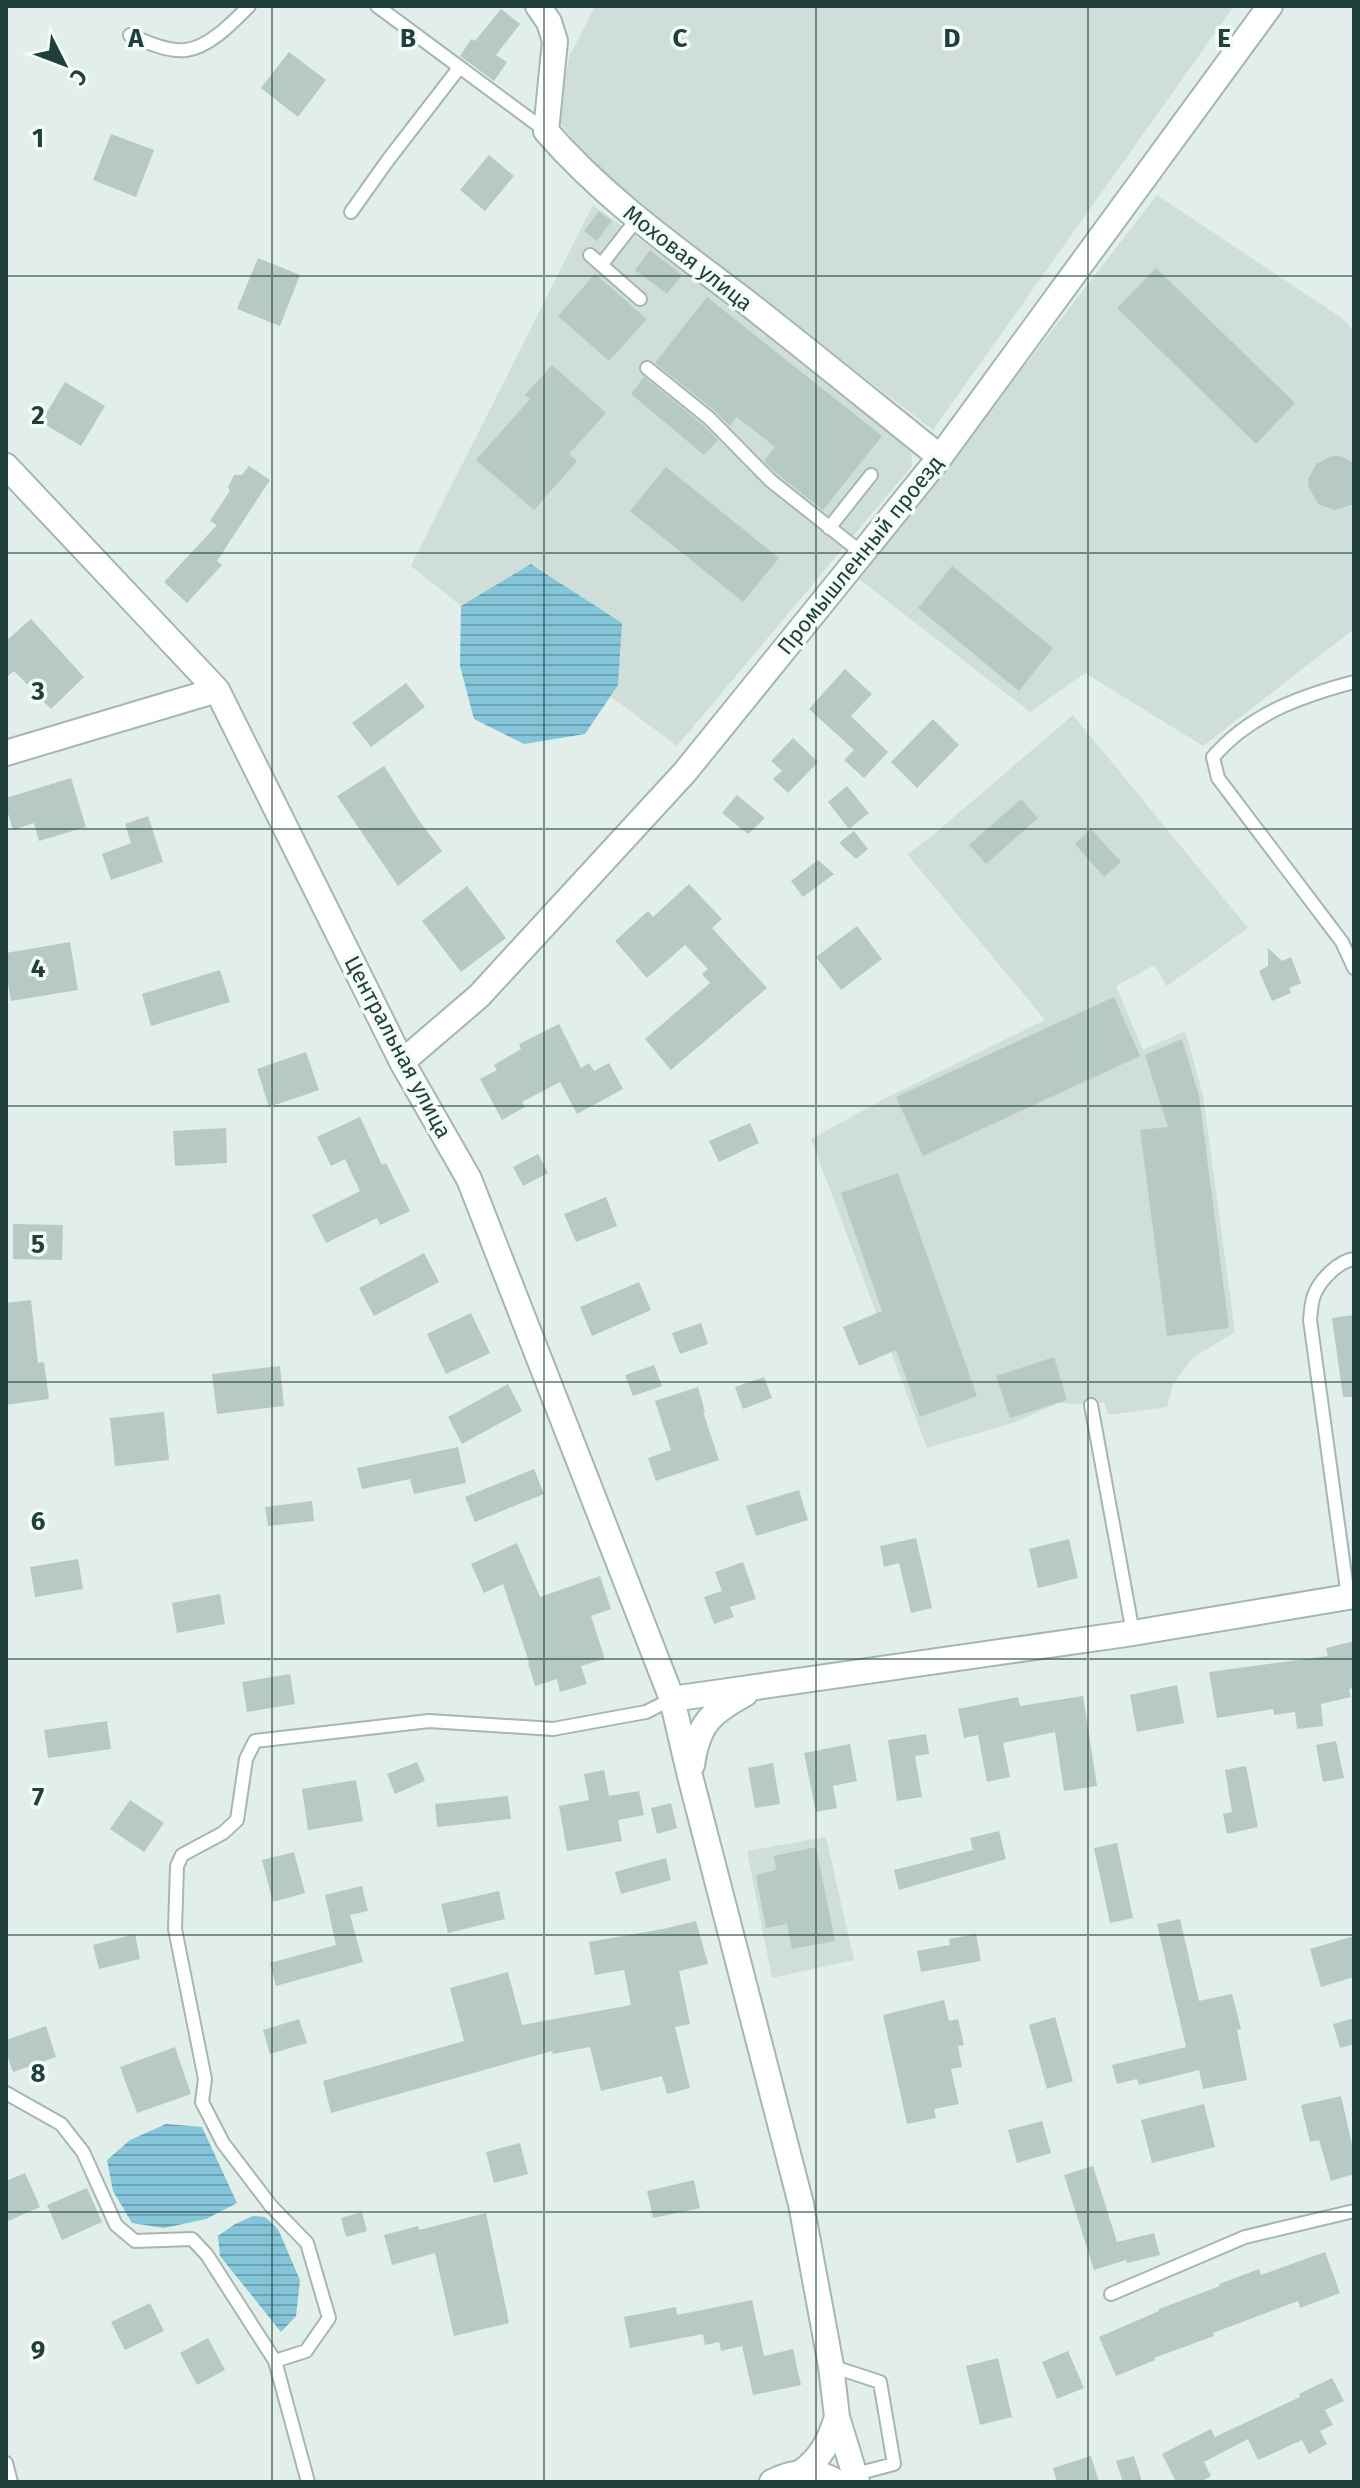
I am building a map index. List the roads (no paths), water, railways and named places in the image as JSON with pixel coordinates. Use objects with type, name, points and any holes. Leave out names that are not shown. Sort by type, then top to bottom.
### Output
[{"type":"street","points":[[538,6],[549,22],[555,41],[546,131]]},
{"type":"street","name":"Промышленный проезд","points":[[402,1062],[479,996],[685,772],[940,457],[1270,6]]},
{"type":"street","name":"Моховая улица","points":[[546,131],[593,182],[637,219],[940,457]]},
{"type":"street","name":"Центральная улица","points":[[6,466],[217,690],[402,1062],[469,1179],[672,1699],[801,2204],[850,2479]]},
{"type":"street","points":[[6,753],[217,690]]},
{"type":"street","points":[[672,1699],[1133,1633],[1351,1596]]},
{"type":"street","points":[[690,1776],[695,1740],[704,1724],[722,1706],[758,1687]]},
{"type":"street","points":[[800,2473],[822,2451],[831,2437],[837,2417]]},
{"type":"street","points":[[772,2482],[800,2473],[850,2479]]},
{"type":"lane","points":[[130,35],[158,46],[186,50],[208,40],[249,6]]},
{"type":"lane","points":[[377,6],[546,131]]},
{"type":"lane","points":[[351,212],[459,68]]},
{"type":"lane","points":[[601,265],[637,219]]},
{"type":"lane","points":[[590,255],[640,299]]},
{"type":"lane","points":[[647,368],[709,418],[771,481],[862,553]]},
{"type":"lane","points":[[829,528],[871,475]]},
{"type":"lane","points":[[1354,682],[1314,692],[1278,707],[1225,743],[1213,757],[1218,778],[1342,942],[1354,968]]},
{"type":"lane","points":[[1351,1596],[1310,1320],[1314,1294],[1330,1273],[1347,1260],[1354,1259]]},
{"type":"lane","points":[[1091,1405],[1133,1633]]},
{"type":"lane","points":[[275,2361],[306,2351],[329,2318],[307,2243],[241,2169],[223,2143],[202,2102],[205,2079],[175,1929],[177,1866],[182,1855],[223,1833],[237,1820],[246,1759],[255,1741],[429,1721],[553,1729],[646,1712],[672,1699]]},
{"type":"lane","points":[[6,2093],[61,2124],[83,2152],[116,2225],[135,2241],[192,2239],[207,2255],[275,2361],[308,2482]]},
{"type":"lane","points":[[1111,2294],[1245,2237],[1354,2211]]},
{"type":"lane","points":[[831,2366],[880,2382],[894,2464],[850,2479]]},
{"type":"lane","points":[[6,2463],[11,2482]]},
{"type":"water","points":[[531,564],[622,623],[618,685],[585,734],[524,744],[474,719],[460,666],[461,606]]},
{"type":"water","points":[[166,2124],[202,2127],[237,2203],[206,2219],[164,2228],[132,2223],[113,2191],[107,2160],[130,2140]]},
{"type":"water","points":[[253,2216],[265,2217],[278,2229],[300,2280],[296,2316],[281,2332],[220,2256],[218,2236]]}]
